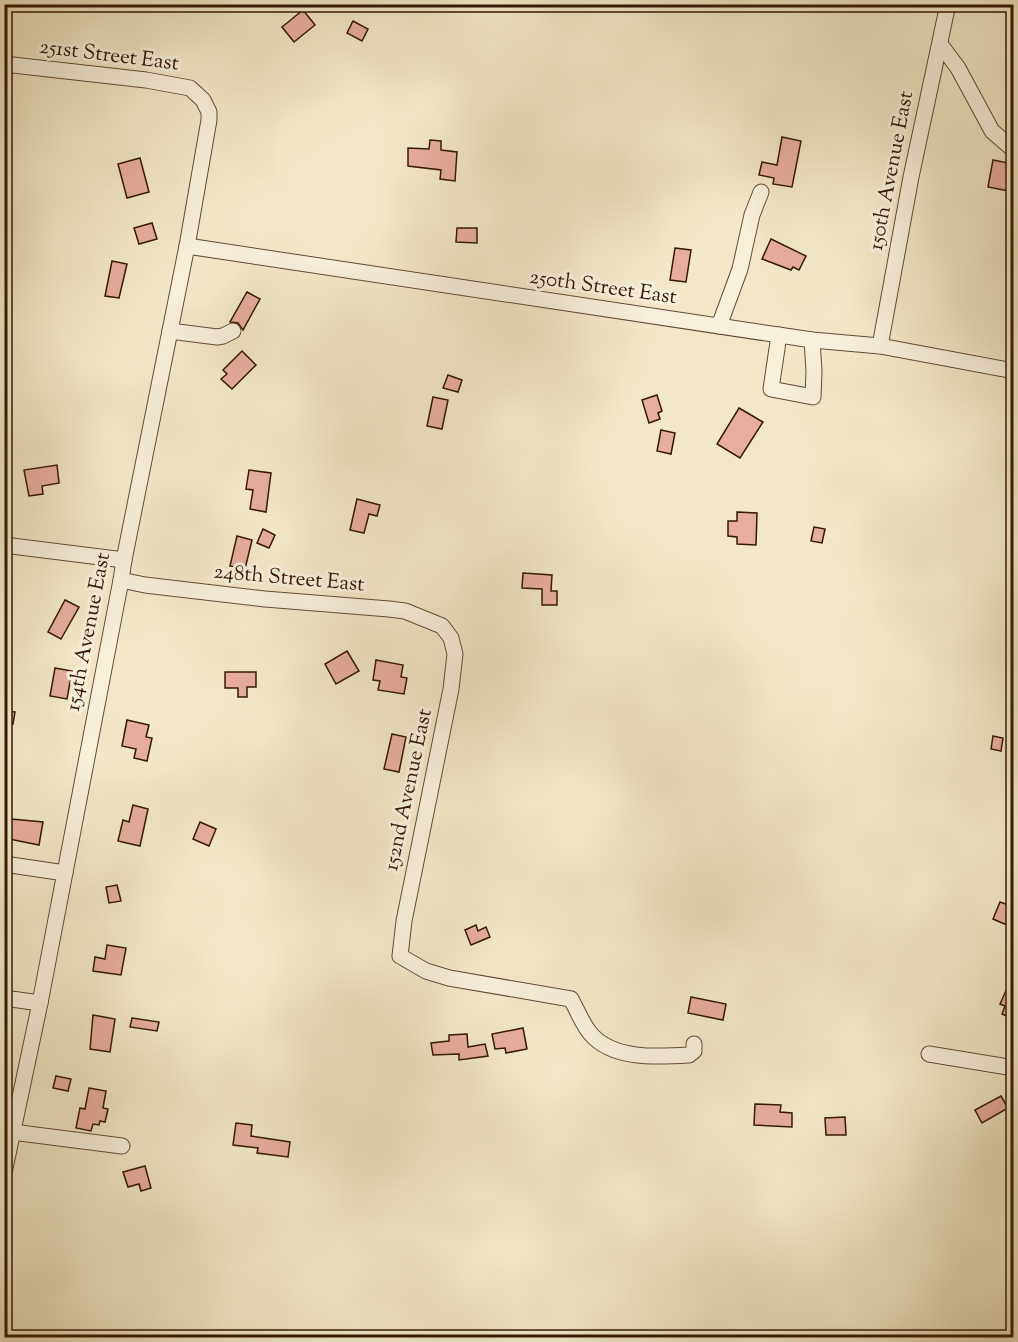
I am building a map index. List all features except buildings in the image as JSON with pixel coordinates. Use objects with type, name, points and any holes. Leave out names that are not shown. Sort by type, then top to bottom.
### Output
[{"type":"street","name":"150th Avenue East","points":[[880,346],[911,177],[948,4]]},
{"type":"street","points":[[940,44],[958,68],[992,131],[1014,150]]},
{"type":"street","name":"251st Street East","points":[[4,64],[182,86],[195,92],[202,100]]},
{"type":"street","name":"154th Avenue East","points":[[4,1173],[9,1135],[40,1003],[124,560],[187,246],[209,120],[209,112],[202,100]]},
{"type":"street","points":[[719,326],[740,269],[752,214],[761,192]]},
{"type":"street","name":"250th Street East","points":[[187,246],[812,340],[880,346],[1014,371]]},
{"type":"street","points":[[170,331],[217,337],[233,331]]},
{"type":"street","points":[[779,335],[771,389],[813,397],[812,340]]},
{"type":"street","points":[[4,545],[124,560]]},
{"type":"street","name":"248th Street East","points":[[121,580],[145,585],[265,599],[389,609],[431,620],[442,626],[448,633]]},
{"type":"street","name":"152nd Avenue East","points":[[448,633],[455,654],[451,689],[404,921],[400,956],[437,975],[572,999],[590,1033],[601,1043],[620,1052],[642,1055],[689,1055],[694,1051],[694,1044]]},
{"type":"street","points":[[4,864],[64,873]]},
{"type":"street","points":[[4,998],[40,1003]]},
{"type":"street","points":[[929,1054],[1014,1068]]},
{"type":"street","points":[[9,1135],[122,1146]]}]
